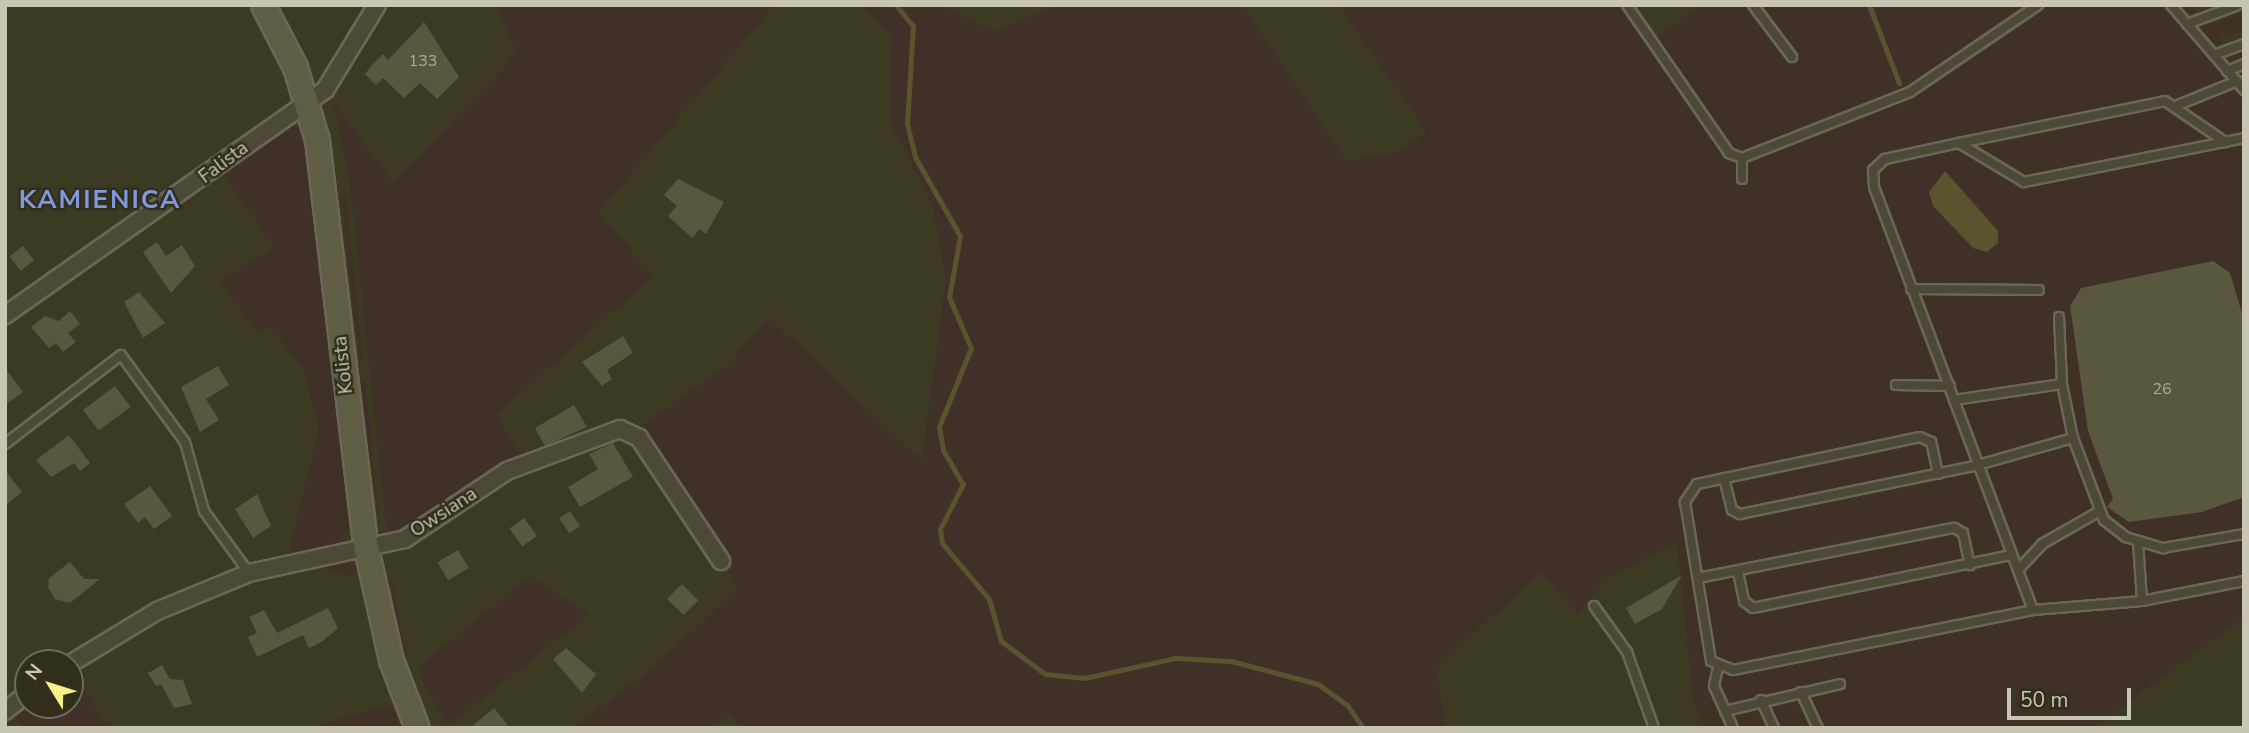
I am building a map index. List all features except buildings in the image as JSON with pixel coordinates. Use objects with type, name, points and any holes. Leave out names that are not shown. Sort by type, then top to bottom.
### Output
[{"type":"street","name":"Kolista","points":[[263,5],[307,99],[324,171],[366,548],[391,660],[417,728]]},
{"type":"street","name":"Falista","points":[[5,315],[332,81],[377,5]]},
{"type":"street","name":"Owsiana","points":[[84,655],[157,611],[249,573],[366,548],[425,529],[513,468],[620,429],[639,438],[721,561]]},
{"type":"lane","points":[[1627,5],[1729,153],[1742,158],[1910,92],[2038,5]]},
{"type":"lane","points":[[1753,5],[1792,57]]},
{"type":"lane","points":[[2171,5],[2244,90]]},
{"type":"lane","points":[[2187,24],[2238,5]]},
{"type":"lane","points":[[2214,55],[2244,44]]},
{"type":"lane","points":[[2227,71],[2244,64]]},
{"type":"lane","points":[[2178,105],[2237,81]]},
{"type":"lane","points":[[2033,610],[1911,289],[1873,170],[1885,159],[2165,101],[2178,105],[2225,142]]},
{"type":"lane","points":[[1959,143],[2024,182],[2244,138]]},
{"type":"lane","points":[[1742,158],[1742,179]]},
{"type":"lane","points":[[1911,289],[2039,290]]},
{"type":"lane","points":[[2059,317],[2062,384],[2073,438],[2098,512],[2138,542],[2163,548],[2244,534]]},
{"type":"lane","points":[[5,444],[121,355],[185,442],[204,511],[249,573]]},
{"type":"lane","points":[[1954,400],[2062,384]]},
{"type":"lane","points":[[1896,385],[1950,387]]},
{"type":"lane","points":[[1938,474],[1931,442],[1920,438],[1697,484],[1685,502],[1707,651],[1718,667],[1733,670],[2033,610],[2142,601],[2244,581]]},
{"type":"lane","points":[[1724,478],[1732,510],[1740,514],[1978,465],[2073,438]]},
{"type":"lane","points":[[2018,570],[2042,544],[2098,512]]},
{"type":"lane","points":[[1698,578],[1954,528],[1963,533],[1970,565]]},
{"type":"lane","points":[[2138,542],[2142,601]]},
{"type":"lane","points":[[1738,572],[1744,601],[1753,608],[2012,555]]},
{"type":"lane","points":[[1594,606],[1627,653],[1654,728]]},
{"type":"lane","points":[[1718,667],[1714,687],[1733,728]]},
{"type":"lane","points":[[1725,711],[1761,700],[1840,684]]},
{"type":"lane","points":[[1801,692],[1818,728]]},
{"type":"lane","points":[[1761,700],[1774,728]]},
{"type":"shaded area","points":[[496,5],[775,5],[599,212],[654,276],[497,414],[522,459],[387,535],[350,181],[333,102],[394,183],[517,53]]},
{"type":"shaded area","points":[[863,5],[941,5],[993,32],[1058,5],[1242,5],[1346,161],[1399,152],[1426,131],[1338,5],[1623,5],[1649,43],[1701,5],[2195,5],[2196,12],[2188,14],[2196,24],[2203,19],[2208,24],[2244,14],[2244,32],[2219,36],[2222,43],[2213,45],[2222,56],[2244,47],[2244,60],[2228,63],[2236,73],[2244,68],[2244,617],[2094,728],[1705,728],[1694,706],[1677,542],[1609,578],[1577,614],[1540,572],[1437,669],[1445,728],[744,728],[729,715],[709,728],[573,728],[661,661],[738,586],[657,464],[664,458],[649,432],[636,430],[727,365],[769,317],[922,460],[946,280],[933,206],[890,123],[892,37]]},
{"type":"shaded area","points":[[289,123],[305,135],[350,524],[341,543],[288,555],[319,428],[303,368],[268,326],[256,332],[220,281],[273,247],[221,170]]},
{"type":"shaded area","points":[[1945,171],[1998,231],[1998,243],[1987,252],[1973,248],[1933,206],[1929,192]]},
{"type":"shaded area","points":[[346,194],[363,362],[360,364],[341,195]]},
{"type":"shaded area","points":[[365,380],[379,521],[360,386]]},
{"type":"shaded area","points":[[346,560],[358,568],[352,577],[317,566]]},
{"type":"shaded area","points":[[530,576],[589,615],[449,725],[425,689],[419,666]]},
{"type":"shaded area","points":[[391,577],[414,685],[405,661],[395,615]]},
{"type":"shaded area","points":[[84,691],[109,728],[23,728],[16,719],[84,719]]},
{"type":"shaded area","points":[[391,705],[404,728],[318,728],[331,721]]},
{"type":"waterway","points":[[896,5],[913,26],[907,124],[915,157],[960,236],[949,297],[971,348],[939,427],[943,450],[963,484],[940,529],[942,543],[989,599],[1001,641],[1045,674],[1085,678],[1175,658],[1231,661],[1318,684],[1347,705],[1363,728]]},
{"type":"waterway","points":[[1869,5],[1899,83]]},
{"type":"district","name":"KAMIENICA","points":[[100,200]]}]
